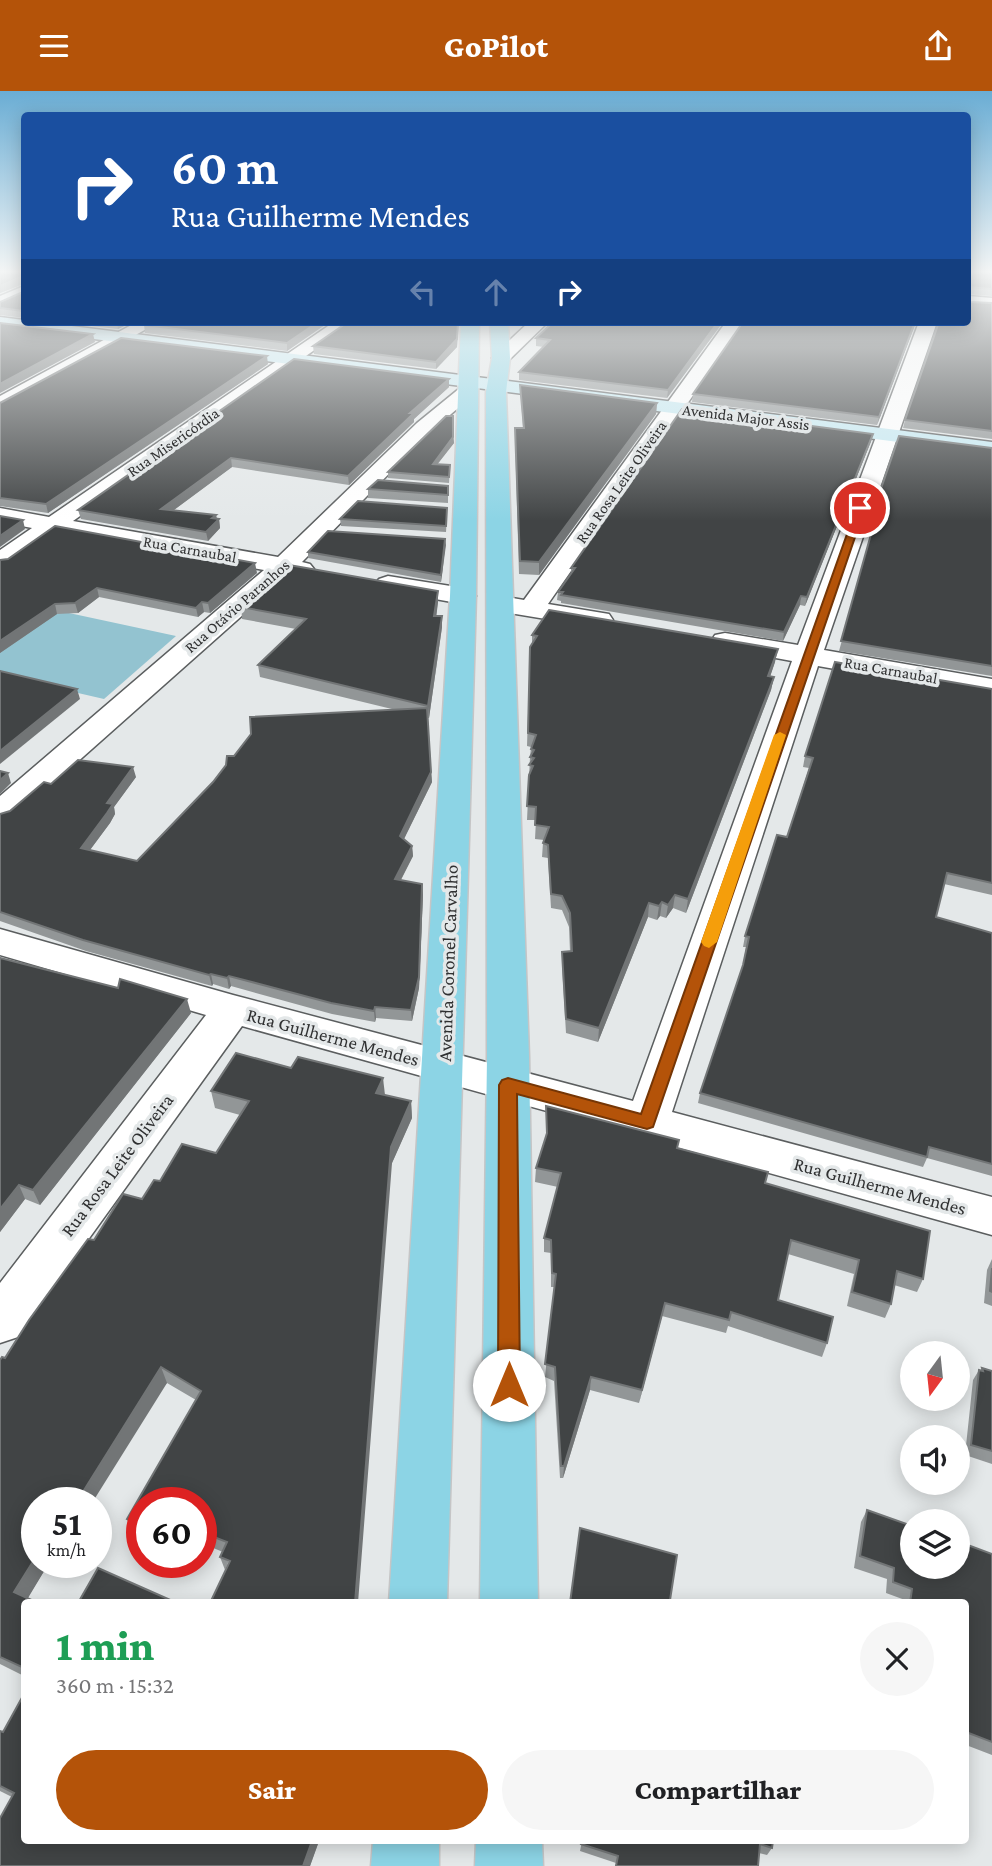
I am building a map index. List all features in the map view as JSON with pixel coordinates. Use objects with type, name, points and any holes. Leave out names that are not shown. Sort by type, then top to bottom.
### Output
[{"type":"main road","name":"Avenida Coronel Carvalho","points":[[418,1599],[464,596],[468,355]]},
{"type":"main road","points":[[499,355],[508,1085],[509,1599]]},
{"type":"main road","points":[[405,1866],[406,1844]]},
{"type":"main road","points":[[509,1844],[509,1866]]},
{"type":"street","points":[[0,404],[90,355]]},
{"type":"street","name":"Avenida Major Assis","points":[[298,355],[467,382],[499,373],[677,403],[889,430],[992,448]]},
{"type":"street","name":"Rua Misericórdia","points":[[0,561],[298,355]]},
{"type":"street","points":[[499,373],[513,355]]},
{"type":"street","name":"Rua Rosa Leite Oliveira","points":[[531,609],[711,355]]},
{"type":"street","points":[[647,1122],[808,655],[916,355]]},
{"type":"street","name":"Rua Otávio Paranhos","points":[[0,813],[283,566],[467,382]]},
{"type":"street","name":"Avenida Major Assis","points":[[889,430],[992,438]]},
{"type":"street","name":"Rua Carnaubal","points":[[0,515],[321,572]]},
{"type":"street","points":[[360,579],[464,596]]},
{"type":"street","points":[[500,604],[623,624]]},
{"type":"street","name":"Rua Carnaubal","points":[[702,637],[992,688]]},
{"type":"street","name":"Rua Guilherme Mendes","points":[[0,942],[508,1085],[992,1216]]},
{"type":"street","name":"Rua Rosa Leite Oliveira","points":[[0,1321],[233,1009]]},
{"type":"shaded area","points":[[55,610],[176,636],[104,699],[0,675],[0,623]]},
{"type":"building","points":[[0,355],[54,355],[0,384]]},
{"type":"building","points":[[90,355],[267,356],[46,504],[0,498],[0,403]]},
{"type":"building","points":[[381,355],[443,355],[436,362]]},
{"type":"building","points":[[536,355],[694,355],[668,390],[519,372]]},
{"type":"building","points":[[720,355],[903,355],[879,417],[693,394]]},
{"type":"building","points":[[928,355],[992,355],[992,431],[905,420]]},
{"type":"building","points":[[294,359],[449,379],[410,413],[414,413],[348,476],[231,458],[161,509],[216,515],[212,518],[219,519],[206,532],[78,510]]},
{"type":"building","points":[[520,385],[657,403],[539,562],[520,561],[515,428],[524,428]]},
{"type":"building","points":[[682,409],[873,434],[807,597],[801,596],[784,632],[561,595],[563,592],[558,592],[575,568],[571,568]]},
{"type":"building","points":[[446,416],[453,416],[453,437],[433,464],[450,465],[449,477],[388,472]]},
{"type":"building","points":[[899,436],[992,448],[992,666],[841,641],[877,513],[873,512]]},
{"type":"building","points":[[378,480],[448,486],[448,495],[368,489]]},
{"type":"building","points":[[358,501],[447,508],[446,526],[340,519]]},
{"type":"building","points":[[0,516],[23,520],[0,536]]},
{"type":"building","points":[[55,526],[255,563],[208,603],[202,602],[196,608],[97,588],[75,603],[55,604],[0,641],[0,560],[8,559]]},
{"type":"building","points":[[328,531],[445,539],[441,575],[308,552]]},
{"type":"building","points":[[289,565],[438,591],[434,616],[442,616],[428,706],[258,665],[306,619],[241,607]]},
{"type":"building","points":[[549,610],[778,649],[768,676],[774,677],[688,899],[675,895],[668,905],[662,902],[659,906],[649,903],[599,1028],[566,1019],[562,952],[572,951],[570,913],[562,896],[551,894],[548,845],[543,843],[549,827],[535,825],[536,807],[527,806],[529,775],[533,766],[529,765],[534,758],[530,757],[534,750],[531,749],[536,735],[528,733],[530,647],[537,636],[532,635]]},
{"type":"building","points":[[835,662],[992,689],[992,883],[947,873],[936,917],[992,933],[992,1164],[929,1147],[927,1157],[700,1093],[743,965],[749,937],[745,936],[777,835],[787,837],[813,758],[805,756]]},
{"type":"building","points":[[0,671],[77,689],[0,751]]},
{"type":"building","points":[[427,708],[431,772],[400,836],[412,846],[395,879],[422,884],[419,977],[411,1010],[375,1007],[374,1011],[331,1003],[229,976],[209,975],[83,940],[0,912],[0,814],[10,811],[44,782],[51,784],[78,760],[133,767],[107,803],[113,804],[81,848],[137,861],[213,782],[226,765],[227,756],[234,756],[251,734],[250,717]]},
{"type":"building","points":[[0,771],[8,773],[0,780]]},
{"type":"building","points":[[0,958],[118,988],[120,979],[187,999],[33,1190],[19,1185],[0,1209]]},
{"type":"building","points":[[236,1053],[291,1068],[298,1057],[383,1078],[376,1093],[411,1101],[391,1147],[355,1599],[212,1599],[230,1561],[220,1557],[227,1542],[217,1538],[217,1487],[146,1487],[201,1391],[161,1367],[86,1487],[21,1487],[23,1578],[14,1592],[29,1599],[21,1599],[21,1667],[0,1657],[0,1360],[5,1358],[88,1239],[94,1240],[123,1194],[142,1199],[154,1180],[160,1181],[182,1144],[216,1153],[249,1101],[211,1091]]},
{"type":"building","points":[[546,1106],[679,1140],[677,1148],[768,1172],[765,1183],[930,1231],[923,1279],[897,1271],[891,1304],[852,1292],[859,1260],[791,1240],[778,1300],[833,1317],[827,1343],[731,1312],[729,1320],[665,1303],[642,1390],[591,1377],[564,1466],[561,1466],[555,1367],[545,1364],[556,1274],[552,1273],[551,1240],[544,1238],[561,1173],[536,1168],[547,1133]]},
{"type":"building","points":[[982,1368],[992,1371],[992,1451],[971,1445],[979,1370],[983,1371]]},
{"type":"building","points":[[867,1510],[900,1522],[900,1579],[970,1579],[970,1546],[992,1554],[992,1742],[969,1733],[969,1599],[911,1599],[912,1589],[893,1582],[894,1568],[860,1556]]},
{"type":"building","points":[[580,1528],[677,1555],[670,1599],[571,1599]]},
{"type":"building","points":[[112,1574],[168,1599],[80,1599],[92,1578],[112,1578]]},
{"type":"building","points":[[21,1699],[21,1844],[311,1844],[303,1866],[0,1866],[0,1818],[14,1793],[0,1786],[0,1731],[3,1732]]},
{"type":"building","points":[[581,1844],[760,1844],[758,1866],[616,1866],[618,1856]]},
{"type":"slow traffic","points":[[709,942],[780,735]]},
{"type":"route","points":[[509,1385],[508,1085],[647,1122],[860,508]]}]
